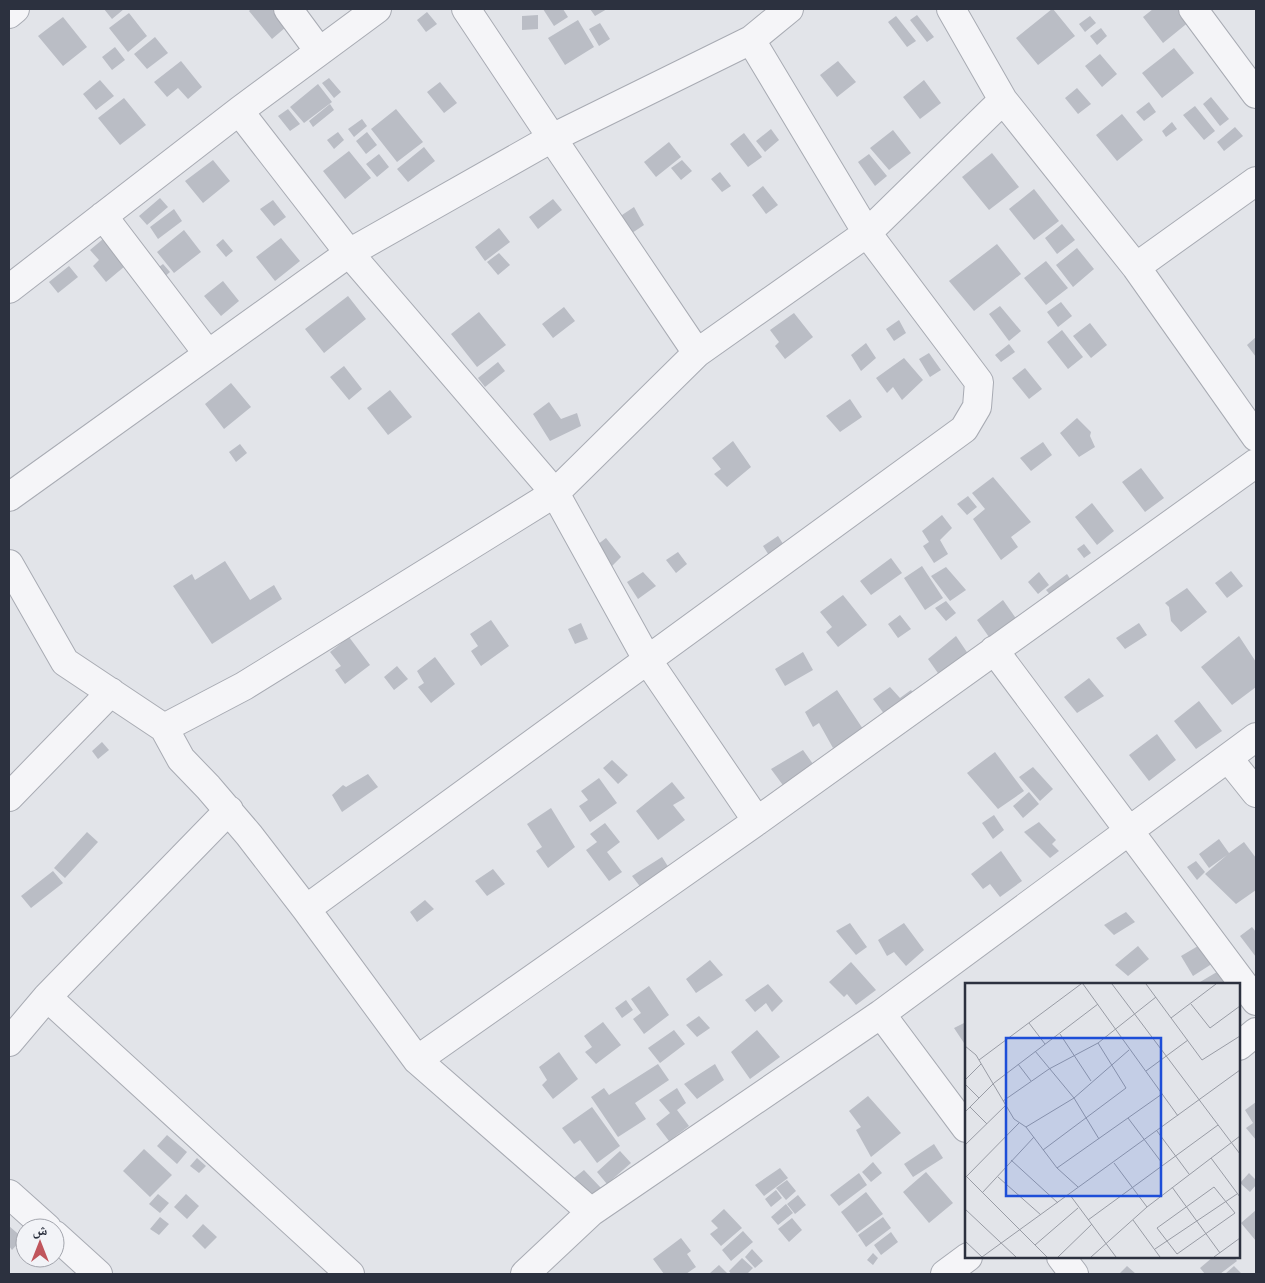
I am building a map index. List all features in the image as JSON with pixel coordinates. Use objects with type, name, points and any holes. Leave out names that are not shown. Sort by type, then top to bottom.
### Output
[{"type":"street","points":[[9,14],[15,9]]},
{"type":"street","points":[[288,9],[319,51]]},
{"type":"street","points":[[9,290],[239,110],[377,9]]},
{"type":"street","points":[[466,9],[697,353]]},
{"type":"street","points":[[9,497],[349,253],[552,138],[751,40],[788,9]]},
{"type":"street","points":[[951,9],[1003,100],[1136,267],[1256,437]]},
{"type":"street","points":[[1193,9],[1256,94]]},
{"type":"street","points":[[306,909],[964,429],[977,407],[978,382],[867,233],[751,40]]},
{"type":"street","points":[[164,728],[244,686],[555,492],[697,353],[867,233],[1003,100]]},
{"type":"street","points":[[239,110],[349,253],[555,492],[648,661],[757,821]]},
{"type":"street","points":[[1136,267],[1256,181]]},
{"type":"street","points":[[103,216],[208,354]]},
{"type":"street","points":[[416,1060],[757,821],[1256,463]]},
{"type":"street","points":[[9,564],[65,662],[164,728],[181,759],[249,835],[306,909],[416,1060],[591,1212]]},
{"type":"street","points":[[994,650],[1256,1001]]},
{"type":"street","points":[[9,797],[111,692]]},
{"type":"street","points":[[525,1274],[591,1212],[881,1014],[1256,737]]},
{"type":"street","points":[[1228,758],[1256,793]]},
{"type":"street","points":[[9,1042],[47,997],[228,810]]},
{"type":"street","points":[[47,997],[350,1274]]},
{"type":"street","points":[[881,1014],[965,1127]]},
{"type":"street","points":[[1240,1045],[1256,1032]]},
{"type":"street","points":[[9,1194],[36,1218]]},
{"type":"street","points":[[65,1245],[98,1274]]},
{"type":"street","points":[[945,1274],[967,1258]]},
{"type":"street","points":[[1062,1258],[1074,1274]]},
{"type":"building","points":[[104,9],[124,9],[112,19]]},
{"type":"building","points":[[251,9],[283,9],[293,21],[272,39],[249,11]]},
{"type":"building","points":[[543,9],[563,9],[568,17],[554,26]]},
{"type":"building","points":[[590,9],[607,9],[595,16]]},
{"type":"building","points":[[1052,9],[1075,36],[1038,65],[1016,38]]},
{"type":"building","points":[[1153,9],[1180,9],[1190,21],[1163,43],[1143,17]]},
{"type":"building","points":[[427,12],[437,24],[426,32],[417,20]]},
{"type":"building","points":[[129,13],[147,36],[128,52],[109,28]]},
{"type":"building","points":[[538,15],[538,29],[522,30],[522,16]]},
{"type":"building","points":[[917,15],[934,37],[927,42],[910,20]]},
{"type":"building","points":[[896,16],[916,41],[907,47],[888,22]]},
{"type":"building","points":[[1090,16],[1096,23],[1085,32],[1079,24]]},
{"type":"building","points":[[63,17],[87,47],[63,66],[38,36]]},
{"type":"building","points":[[578,20],[594,47],[565,65],[548,38]]},
{"type":"building","points":[[600,23],[610,39],[599,46],[589,29]]},
{"type":"building","points":[[1101,28],[1107,36],[1097,45],[1090,36]]},
{"type":"building","points":[[155,37],[168,53],[147,69],[134,54]]},
{"type":"building","points":[[115,47],[125,60],[112,70],[102,57]]},
{"type":"building","points":[[1174,48],[1194,73],[1162,98],[1142,73]]},
{"type":"building","points":[[1100,54],[1117,74],[1102,87],[1085,66]]},
{"type":"building","points":[[181,61],[202,87],[188,99],[178,88],[167,97],[154,82]]},
{"type":"building","points":[[838,61],[856,82],[837,97],[820,75]]},
{"type":"building","points":[[329,78],[341,92],[334,98],[322,83]]},
{"type":"building","points":[[100,80],[114,96],[96,110],[83,94]]},
{"type":"building","points":[[924,80],[941,103],[920,119],[903,97]]},
{"type":"building","points":[[440,82],[457,103],[444,113],[427,92]]},
{"type":"building","points":[[318,84],[332,102],[304,123],[290,107]]},
{"type":"building","points":[[1077,88],[1091,104],[1078,114],[1065,98]]},
{"type":"building","points":[[1211,97],[1229,119],[1220,126],[1203,104]]},
{"type":"building","points":[[124,98],[146,125],[120,145],[98,118]]},
{"type":"building","points":[[1149,102],[1156,112],[1144,121],[1136,112]]},
{"type":"building","points":[[330,104],[334,110],[313,127],[309,121]]},
{"type":"building","points":[[1195,106],[1215,131],[1204,140],[1183,115]]},
{"type":"building","points":[[288,109],[300,124],[290,131],[278,116]]},
{"type":"building","points":[[396,109],[423,142],[397,162],[371,129]]},
{"type":"building","points":[[1122,114],[1143,140],[1117,161],[1096,135]]},
{"type":"building","points":[[362,119],[367,126],[354,137],[348,129]]},
{"type":"building","points":[[1172,122],[1177,129],[1166,137],[1162,131]]},
{"type":"building","points":[[1235,127],[1243,136],[1224,151],[1217,142]]},
{"type":"building","points":[[771,129],[779,140],[765,152],[756,141]]},
{"type":"building","points":[[893,130],[911,153],[889,170],[870,148]]},
{"type":"building","points":[[338,132],[344,140],[334,149],[327,140]]},
{"type":"building","points":[[367,132],[377,145],[366,154],[356,141]]},
{"type":"building","points":[[744,133],[762,157],[748,167],[730,144]]},
{"type":"building","points":[[669,142],[681,157],[656,177],[644,162]]},
{"type":"building","points":[[424,147],[435,161],[408,182],[397,169]]},
{"type":"building","points":[[349,151],[371,178],[345,199],[323,171]]},
{"type":"building","points":[[992,153],[1019,187],[989,210],[962,177]]},
{"type":"building","points":[[379,154],[389,167],[377,177],[366,164]]},
{"type":"building","points":[[869,154],[887,176],[875,186],[858,162]]},
{"type":"building","points":[[213,160],[230,181],[203,203],[185,181]]},
{"type":"building","points":[[682,160],[692,171],[681,180],[671,168]]},
{"type":"building","points":[[720,172],[731,186],[722,192],[711,179]]},
{"type":"building","points":[[763,186],[778,205],[766,214],[752,195]]},
{"type":"building","points":[[1034,189],[1059,221],[1034,240],[1009,209]]},
{"type":"building","points":[[160,198],[168,207],[147,225],[139,216]]},
{"type":"building","points":[[553,199],[562,210],[538,229],[529,217]]},
{"type":"building","points":[[273,200],[286,217],[274,226],[260,209]]},
{"type":"building","points":[[634,207],[644,225],[629,235],[619,217]]},
{"type":"building","points":[[174,209],[182,221],[158,239],[150,227]]},
{"type":"building","points":[[1062,224],[1075,240],[1057,254],[1045,238]]},
{"type":"building","points":[[499,228],[510,242],[485,261],[475,247]]},
{"type":"building","points":[[184,230],[201,252],[174,273],[157,252]]},
{"type":"building","points":[[109,234],[131,261],[106,282],[93,266],[99,260],[90,250]]},
{"type":"building","points":[[281,238],[300,261],[275,281],[256,257]]},
{"type":"building","points":[[223,239],[233,251],[226,257],[216,245]]},
{"type":"building","points":[[997,244],[1021,274],[974,311],[949,281]]},
{"type":"building","points":[[1077,248],[1094,269],[1073,287],[1056,265]]},
{"type":"building","points":[[499,253],[510,265],[498,275],[487,262]]},
{"type":"building","points":[[1046,261],[1068,288],[1046,305],[1024,278]]},
{"type":"building","points":[[163,264],[170,272],[162,279],[155,270]]},
{"type":"building","points":[[69,266],[78,277],[58,293],[49,282]]},
{"type":"building","points":[[223,281],[239,301],[221,316],[204,296]]},
{"type":"building","points":[[348,296],[366,319],[324,353],[305,329]]},
{"type":"building","points":[[1061,302],[1072,316],[1058,327],[1047,312]]},
{"type":"building","points":[[1000,306],[1021,331],[1009,341],[989,314]]},
{"type":"building","points":[[564,307],[575,321],[553,338],[542,324]]},
{"type":"building","points":[[479,312],[506,345],[477,367],[451,334]]},
{"type":"building","points":[[794,313],[813,337],[785,359],[775,346],[779,342],[770,330]]},
{"type":"building","points":[[899,320],[906,333],[894,341],[886,329]]},
{"type":"building","points":[[1090,323],[1107,345],[1091,358],[1073,336]]},
{"type":"building","points":[[1062,330],[1083,357],[1068,369],[1047,342]]},
{"type":"building","points":[[1256,337],[1256,357],[1247,345]]},
{"type":"building","points":[[866,343],[876,358],[861,371],[851,355]]},
{"type":"building","points":[[1009,344],[1015,352],[1001,362],[995,355]]},
{"type":"building","points":[[929,353],[941,370],[930,377],[919,359]]},
{"type":"building","points":[[904,358],[923,380],[902,400],[893,387],[887,393],[876,378]]},
{"type":"building","points":[[498,362],[505,371],[485,387],[478,378]]},
{"type":"building","points":[[344,366],[362,389],[349,400],[330,377]]},
{"type":"building","points":[[1025,368],[1042,389],[1029,399],[1012,378]]},
{"type":"building","points":[[231,383],[251,407],[224,429],[205,404]]},
{"type":"building","points":[[390,390],[412,417],[388,435],[367,408]]},
{"type":"building","points":[[850,399],[862,417],[840,432],[826,416]]},
{"type":"building","points":[[549,402],[561,419],[577,413],[581,426],[550,441],[533,414]]},
{"type":"building","points":[[1077,418],[1091,432],[1090,436],[1095,447],[1079,457],[1060,433]]},
{"type":"building","points":[[733,441],[751,467],[727,487],[714,474],[721,469],[712,458]]},
{"type":"building","points":[[1043,442],[1052,455],[1031,471],[1020,458]]},
{"type":"building","points":[[240,444],[247,453],[236,462],[229,452]]},
{"type":"building","points":[[1141,468],[1164,498],[1145,512],[1122,482]]},
{"type":"building","points":[[993,477],[1031,522],[1011,537],[1018,547],[1001,560],[973,519],[985,509],[972,493]]},
{"type":"building","points":[[968,496],[977,507],[967,515],[957,504]]},
{"type":"building","points":[[1092,503],[1114,531],[1097,545],[1075,517]]},
{"type":"building","points":[[942,515],[952,528],[940,540],[948,554],[934,563],[923,546],[929,542],[922,531]]},
{"type":"building","points":[[778,536],[787,550],[772,560],[763,546]]},
{"type":"building","points":[[606,538],[621,557],[612,566],[597,545]]},
{"type":"building","points":[[1084,544],[1091,553],[1084,558],[1077,549]]},
{"type":"building","points":[[678,552],[687,564],[676,573],[666,560]]},
{"type":"building","points":[[891,558],[902,573],[871,595],[860,581]]},
{"type":"building","points":[[225,561],[250,600],[274,585],[282,599],[212,644],[173,586],[192,574],[195,580]]},
{"type":"building","points":[[922,566],[943,598],[925,610],[904,578]]},
{"type":"building","points":[[946,567],[966,590],[950,601],[931,576]]},
{"type":"building","points":[[1231,571],[1243,586],[1227,598],[1215,583]]},
{"type":"building","points":[[643,572],[656,586],[638,599],[627,582]]},
{"type":"building","points":[[1039,572],[1049,585],[1038,594],[1028,582]]},
{"type":"building","points":[[1067,574],[1076,588],[1056,601],[1046,590]]},
{"type":"building","points":[[1187,588],[1207,612],[1181,632],[1171,621],[1169,607],[1165,603]]},
{"type":"building","points":[[843,595],[867,625],[838,647],[826,632],[832,627],[820,612]]},
{"type":"building","points":[[1003,600],[1022,627],[1003,642],[995,632],[989,637],[977,620]]},
{"type":"building","points":[[946,601],[956,613],[946,621],[935,608]]},
{"type":"building","points":[[900,615],[911,629],[898,638],[888,624]]},
{"type":"building","points":[[491,620],[509,646],[481,666],[471,651],[478,646],[470,634]]},
{"type":"building","points":[[581,623],[588,639],[575,644],[568,629]]},
{"type":"building","points":[[1139,623],[1147,635],[1125,649],[1116,638]]},
{"type":"building","points":[[956,636],[975,664],[940,676],[928,659]]},
{"type":"building","points":[[1239,636],[1256,662],[1256,687],[1232,705],[1201,667]]},
{"type":"building","points":[[349,637],[370,665],[345,684],[335,670],[341,666],[330,652]]},
{"type":"building","points":[[803,652],[813,670],[785,686],[775,669]]},
{"type":"building","points":[[435,657],[455,684],[431,703],[418,687],[424,683],[417,671]]},
{"type":"building","points":[[397,666],[408,679],[394,690],[384,677]]},
{"type":"building","points":[[1089,678],[1104,696],[1077,713],[1064,697]]},
{"type":"building","points":[[890,687],[900,698],[911,690],[923,705],[885,715],[873,699]]},
{"type":"building","points":[[837,690],[871,741],[841,744],[833,748],[819,723],[813,727],[805,712]]},
{"type":"building","points":[[1199,701],[1222,731],[1196,749],[1174,721]]},
{"type":"building","points":[[1157,734],[1176,760],[1149,781],[1129,755]]},
{"type":"building","points":[[102,742],[109,750],[98,759],[92,751]]},
{"type":"building","points":[[803,750],[823,778],[785,788],[771,769]]},
{"type":"building","points":[[995,752],[1024,791],[998,809],[967,773]]},
{"type":"building","points":[[612,760],[628,775],[618,784],[603,768]]},
{"type":"building","points":[[1033,767],[1053,789],[1040,801],[1019,777]]},
{"type":"building","points":[[368,774],[378,787],[342,812],[332,795],[343,785],[346,787]]},
{"type":"building","points":[[599,778],[617,803],[590,822],[579,806],[588,800],[581,791]]},
{"type":"building","points":[[672,782],[685,798],[673,805],[685,820],[658,840],[636,811]]},
{"type":"building","points":[[1029,792],[1039,804],[1023,818],[1013,806]]},
{"type":"building","points":[[551,808],[575,847],[548,868],[536,851],[542,847],[527,824]]},
{"type":"building","points":[[994,815],[1004,830],[993,839],[982,823]]},
{"type":"building","points":[[1039,822],[1056,840],[1052,844],[1059,851],[1050,858],[1024,832]]},
{"type":"building","points":[[605,823],[620,842],[607,852],[622,872],[609,881],[586,850],[597,842],[590,834]]},
{"type":"building","points":[[87,832],[98,842],[65,878],[54,868]]},
{"type":"building","points":[[1219,839],[1229,853],[1244,842],[1256,858],[1256,890],[1236,904],[1205,874],[1227,855],[1209,868],[1199,854]]},
{"type":"building","points":[[1001,851],[1022,881],[1000,897],[990,884],[983,889],[971,874]]},
{"type":"building","points":[[662,857],[681,887],[645,893],[632,876]]},
{"type":"building","points":[[1196,861],[1205,872],[1197,880],[1187,867]]},
{"type":"building","points":[[493,869],[505,884],[487,896],[475,881]]},
{"type":"building","points":[[53,871],[63,883],[31,908],[21,896]]},
{"type":"building","points":[[425,900],[434,909],[417,922],[410,912]]},
{"type":"building","points":[[1126,912],[1135,922],[1114,935],[1104,925]]},
{"type":"building","points":[[850,923],[867,947],[856,955],[836,931]]},
{"type":"building","points":[[904,923],[924,950],[906,966],[894,952],[887,956],[878,940]]},
{"type":"building","points":[[1252,927],[1256,932],[1256,957],[1240,936]]},
{"type":"building","points":[[1210,939],[1221,958],[1193,976],[1181,956]]},
{"type":"building","points":[[1138,946],[1149,959],[1128,976],[1115,965]]},
{"type":"building","points":[[710,960],[723,975],[696,993],[686,979]]},
{"type":"building","points":[[851,962],[876,990],[856,1005],[847,994],[844,997],[829,982]]},
{"type":"building","points":[[1227,966],[1236,983],[1200,983]]},
{"type":"building","points":[[768,984],[783,1001],[772,1012],[766,1003],[755,1012],[745,1000]]},
{"type":"building","points":[[649,986],[669,1015],[644,1034],[633,1019],[641,1013],[631,999]]},
{"type":"building","points":[[626,1000],[633,1010],[622,1018],[615,1008]]},
{"type":"building","points":[[699,1016],[710,1028],[697,1037],[686,1025]]},
{"type":"building","points":[[603,1022],[621,1045],[596,1064],[585,1052],[592,1047],[584,1036]]},
{"type":"building","points":[[965,1022],[965,1042],[964,1043],[954,1028]]},
{"type":"building","points":[[674,1030],[685,1044],[660,1063],[648,1048]]},
{"type":"building","points":[[757,1030],[780,1057],[750,1079],[731,1052]]},
{"type":"building","points":[[559,1052],[578,1079],[553,1099],[542,1085],[547,1080],[539,1067]]},
{"type":"building","points":[[658,1064],[669,1080],[635,1103],[646,1119],[618,1137],[591,1097],[604,1088],[609,1095]]},
{"type":"building","points":[[715,1064],[724,1080],[697,1099],[684,1084]]},
{"type":"building","points":[[677,1088],[686,1103],[677,1110],[689,1126],[669,1141],[656,1124],[670,1113],[659,1100]]},
{"type":"building","points":[[868,1096],[901,1133],[871,1157],[856,1130],[861,1127],[849,1111]]},
{"type":"building","points":[[1256,1102],[1256,1140],[1246,1128],[1253,1123],[1245,1110]]},
{"type":"building","points":[[592,1107],[620,1146],[597,1163],[580,1140],[574,1144],[562,1128]]},
{"type":"building","points":[[167,1135],[187,1152],[177,1164],[157,1146]]},
{"type":"building","points":[[934,1144],[943,1158],[913,1177],[904,1164]]},
{"type":"building","points":[[144,1149],[172,1175],[150,1197],[123,1171]]},
{"type":"building","points":[[620,1151],[631,1163],[607,1184],[597,1172]]},
{"type":"building","points":[[197,1158],[206,1166],[199,1173],[190,1166]]},
{"type":"building","points":[[873,1162],[882,1173],[871,1182],[862,1172]]},
{"type":"building","points":[[780,1168],[788,1178],[764,1196],[755,1185]]},
{"type":"building","points":[[584,1170],[601,1188],[591,1197],[574,1178]]},
{"type":"building","points":[[926,1172],[953,1203],[929,1223],[903,1192]]},
{"type":"building","points":[[859,1173],[867,1185],[839,1206],[830,1195]]},
{"type":"building","points":[[1249,1173],[1256,1180],[1256,1185],[1250,1192],[1240,1183]]},
{"type":"building","points":[[787,1180],[796,1191],[786,1200],[776,1188]]},
{"type":"building","points":[[776,1190],[782,1198],[771,1207],[765,1199]]},
{"type":"building","points":[[866,1192],[883,1214],[857,1233],[841,1212]]},
{"type":"building","points":[[158,1194],[169,1203],[160,1213],[149,1204]]},
{"type":"building","points":[[186,1194],[199,1206],[187,1219],[174,1207]]},
{"type":"building","points":[[798,1195],[806,1205],[795,1214],[787,1204]]},
{"type":"building","points":[[786,1204],[793,1213],[778,1225],[771,1217]]},
{"type":"building","points":[[724,1209],[742,1228],[721,1246],[710,1234],[718,1228],[711,1221]]},
{"type":"building","points":[[1256,1210],[1256,1241],[1241,1223]]},
{"type":"building","points":[[160,1217],[169,1224],[159,1235],[150,1229]]},
{"type":"building","points":[[883,1217],[891,1228],[866,1247],[858,1235]]},
{"type":"building","points":[[792,1218],[802,1230],[789,1242],[778,1229]]},
{"type":"building","points":[[203,1224],[217,1237],[205,1249],[192,1236]]},
{"type":"building","points":[[9,1226],[15,1231],[15,1247],[12,1250],[9,1246]]},
{"type":"building","points":[[743,1231],[753,1242],[731,1261],[722,1250]]},
{"type":"building","points":[[891,1232],[898,1242],[881,1255],[874,1245]]},
{"type":"building","points":[[681,1238],[691,1251],[687,1254],[696,1267],[686,1274],[664,1274],[653,1259]]},
{"type":"building","points":[[752,1249],[763,1261],[755,1268],[745,1257]]},
{"type":"building","points":[[873,1253],[878,1258],[873,1265],[867,1260]]},
{"type":"building","points":[[742,1258],[753,1268],[747,1274],[731,1274],[729,1271]]},
{"type":"building","points":[[1212,1258],[1235,1258],[1237,1261],[1220,1274],[1205,1274],[1200,1268]]},
{"type":"building","points":[[719,1265],[728,1274],[710,1273]]},
{"type":"building","points":[[1127,1266],[1136,1274],[1119,1274]]},
{"type":"building","points":[[1234,1266],[1242,1274],[1225,1274]]}]
